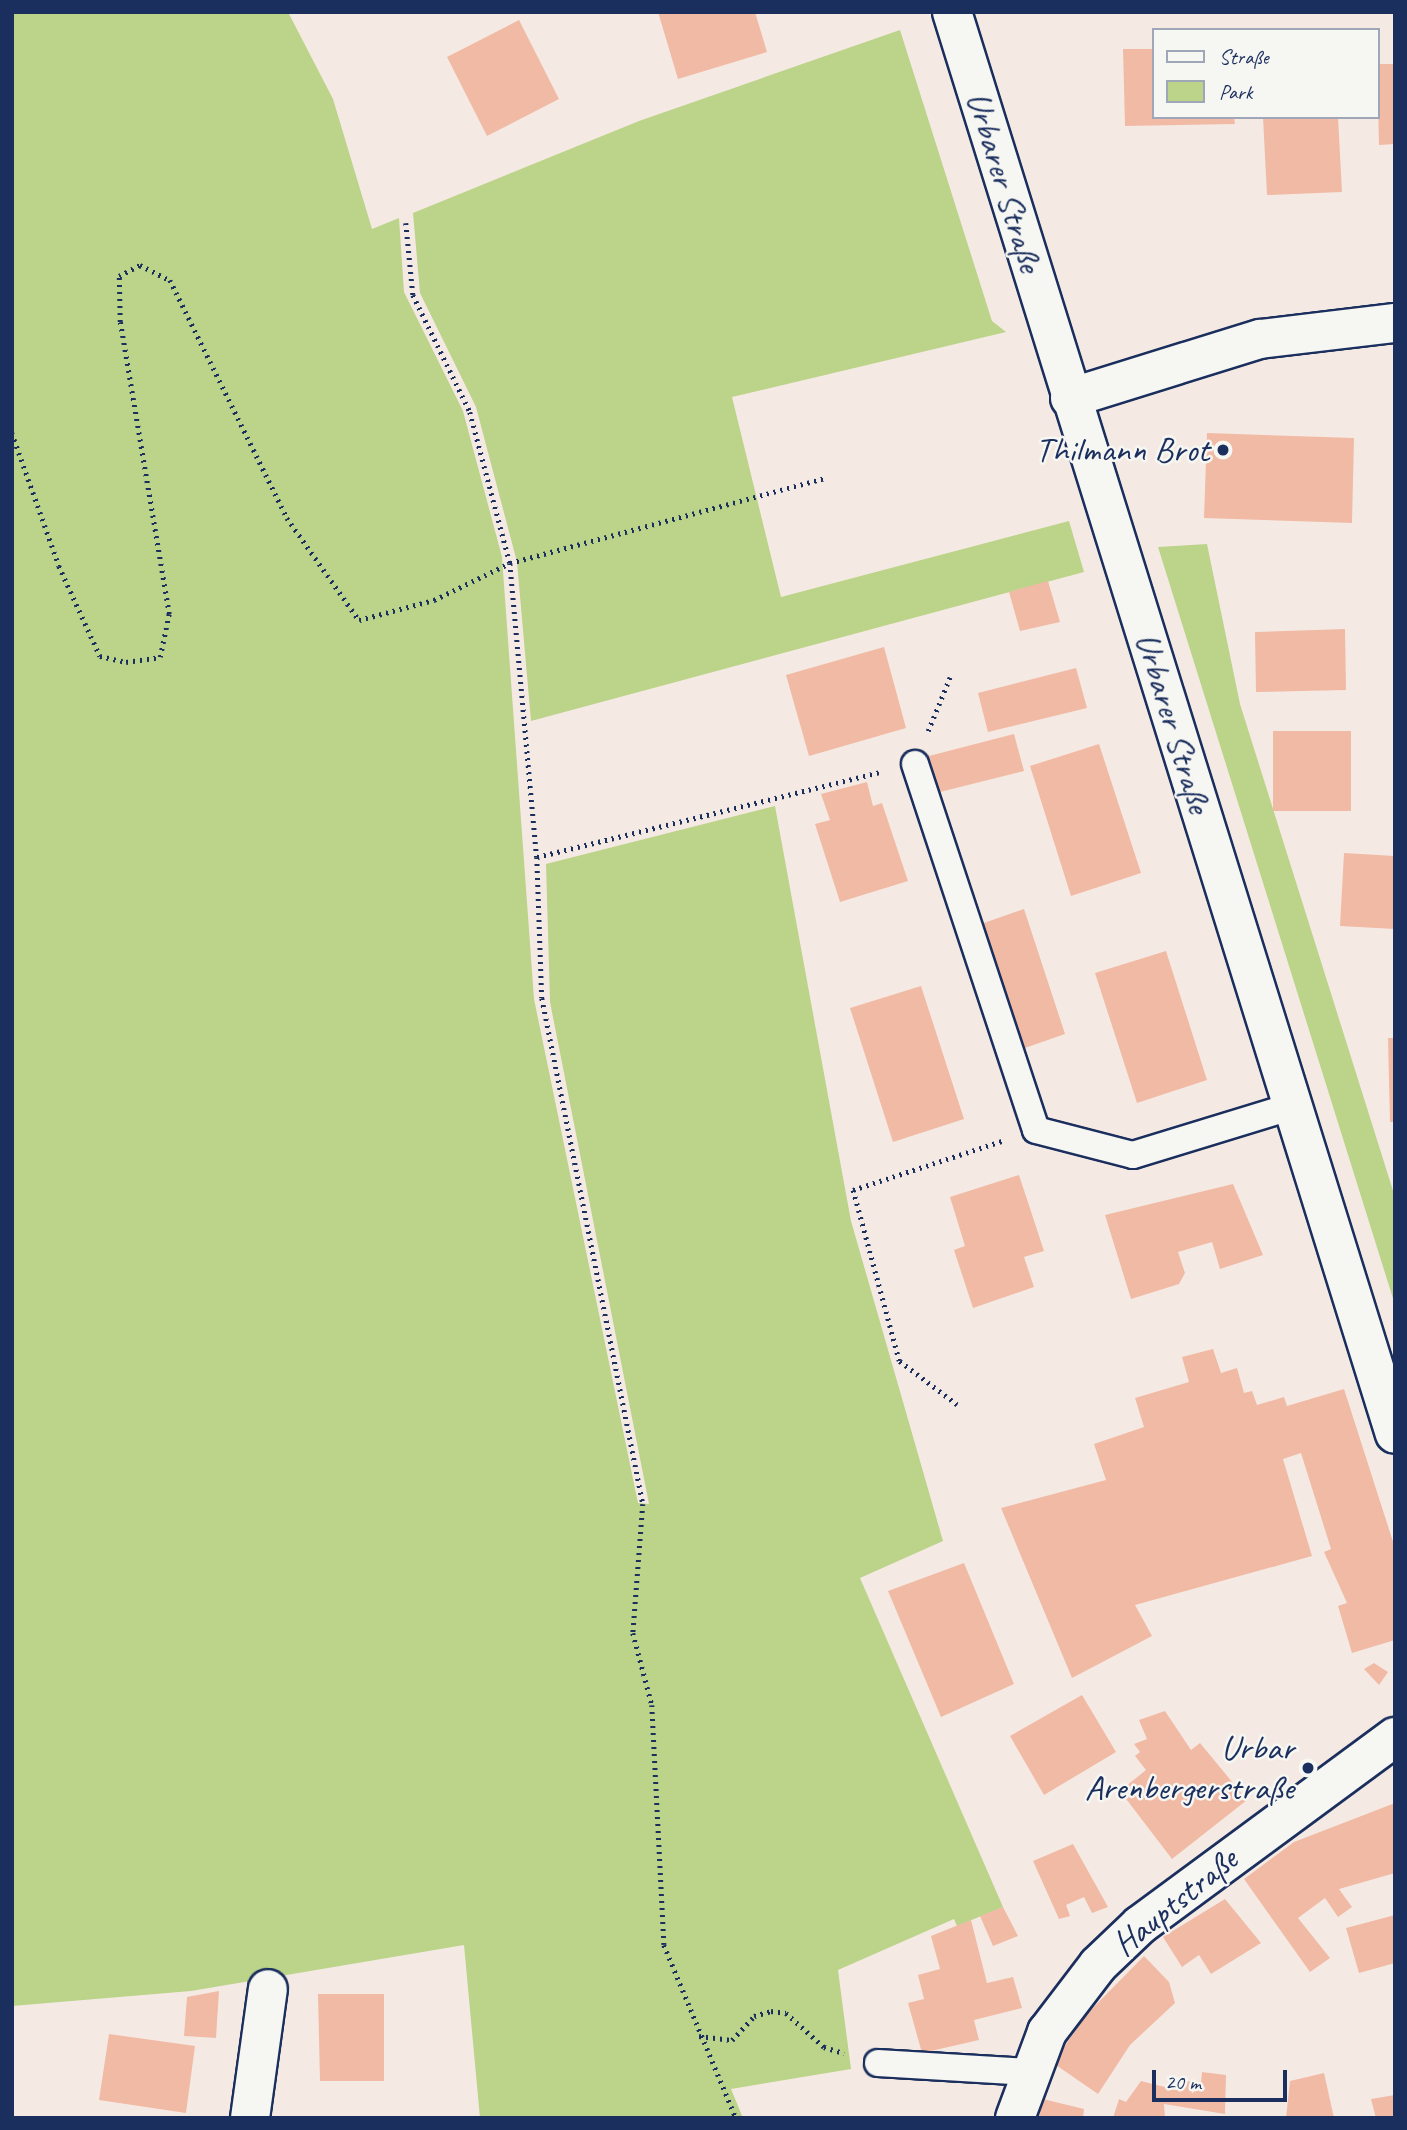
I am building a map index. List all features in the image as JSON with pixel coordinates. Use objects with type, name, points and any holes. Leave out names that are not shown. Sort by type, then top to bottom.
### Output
[{"type":"street","name":"Urbarer Straße","points":[[952,12],[1290,1107],[1395,1434]]},
{"type":"street","points":[[1070,398],[1260,339],[1395,323]]},
{"type":"street","name":"Hauptstraße","points":[[1015,2118],[1029,2072],[1070,1996],[1140,1925],[1395,1737]]},
{"type":"street","points":[[250,2118],[268,1989]]},
{"type":"lane","points":[[915,764],[1036,1130],[1075,1136],[1133,1155],[1290,1107]]},
{"type":"lane","points":[[878,2063],[1029,2072]]},
{"type":"path","points":[[406,223],[413,295],[470,412],[510,563],[537,858],[542,998],[643,1504],[633,1633],[652,1706],[664,1945],[699,2036],[736,2118]]},
{"type":"path","points":[[12,433],[59,566],[100,656],[126,662],[160,657],[169,614],[120,322],[118,276],[140,265],[170,280],[287,517],[359,620],[434,600],[510,563],[824,478]]},
{"type":"path","points":[[537,858],[915,764],[950,677]]},
{"type":"path","points":[[957,1405],[899,1361],[853,1190],[1036,1130]]},
{"type":"path","points":[[699,2036],[732,2040],[754,2016],[779,2012],[799,2021],[824,2047],[878,2063]]},
{"type":"green space","points":[[12,12],[288,12],[333,99],[372,229],[399,218],[404,292],[463,411],[502,557],[534,999],[638,1503],[649,1504],[550,1002],[546,864],[775,806],[851,1221],[943,1541],[860,1578],[1003,1907],[957,1926],[954,1919],[838,1970],[851,2069],[731,2089],[743,2118],[480,2118],[464,1945],[191,1991],[12,2006]]},
{"type":"green space","points":[[900,30],[992,321],[1006,332],[732,397],[781,597],[1069,521],[1084,572],[531,721],[517,562],[476,407],[420,293],[413,213],[639,121]]},
{"type":"green space","points":[[1207,544],[1240,704],[1395,1197],[1395,1305],[1158,547]]},
{"type":"building","points":[[658,12],[755,12],[767,52],[678,79]]},
{"type":"building","points":[[519,20],[559,99],[487,136],[447,57]]},
{"type":"building","points":[[1123,49],[1152,49],[1152,119],[1234,119],[1235,124],[1125,126]]},
{"type":"building","points":[[1379,64],[1395,64],[1395,144],[1379,145]]},
{"type":"building","points":[[1263,119],[1338,119],[1342,192],[1267,195]]},
{"type":"building","points":[[1207,433],[1354,438],[1352,523],[1204,518]]},
{"type":"building","points":[[1048,581],[1060,622],[1020,631],[1009,592]]},
{"type":"building","points":[[1345,629],[1346,690],[1256,692],[1255,632]]},
{"type":"building","points":[[884,647],[906,728],[809,756],[786,675]]},
{"type":"building","points":[[1076,668],[1087,708],[988,732],[978,693]]},
{"type":"building","points":[[1273,731],[1351,731],[1351,811],[1273,811]]},
{"type":"building","points":[[1014,734],[1024,771],[936,793],[925,757]]},
{"type":"building","points":[[1099,744],[1141,873],[1071,896],[1030,766]]},
{"type":"building","points":[[867,782],[873,806],[882,803],[908,881],[840,902],[815,824],[830,820],[821,794]]},
{"type":"building","points":[[1344,853],[1395,856],[1395,929],[1340,926]]},
{"type":"building","points":[[1024,909],[1065,1034],[1022,1049],[981,924]]},
{"type":"building","points":[[1166,951],[1207,1080],[1137,1103],[1095,973]]},
{"type":"building","points":[[921,986],[964,1119],[893,1142],[850,1008]]},
{"type":"building","points":[[1388,1038],[1395,1038],[1395,1122],[1390,1122]]},
{"type":"building","points":[[1019,1175],[1044,1251],[1024,1257],[1034,1287],[973,1308],[954,1250],[965,1246],[950,1197]]},
{"type":"building","points":[[1233,1184],[1263,1255],[1220,1269],[1212,1242],[1178,1252],[1185,1273],[1179,1284],[1131,1299],[1105,1215]]},
{"type":"building","points":[[1213,1349],[1221,1373],[1237,1368],[1244,1393],[1252,1391],[1257,1405],[1284,1397],[1287,1406],[1344,1389],[1395,1548],[1395,1640],[1352,1653],[1338,1606],[1347,1603],[1324,1552],[1331,1549],[1301,1453],[1283,1459],[1312,1556],[1135,1605],[1152,1636],[1072,1678],[1001,1508],[1106,1480],[1094,1444],[1144,1427],[1135,1398],[1189,1382],[1182,1357]]},
{"type":"building","points":[[964,1563],[1014,1684],[941,1717],[888,1591]]},
{"type":"building","points":[[1374,1663],[1388,1672],[1379,1685],[1364,1669]]},
{"type":"building","points":[[1082,1695],[1116,1752],[1044,1795],[1010,1736]]},
{"type":"building","points":[[1165,1711],[1191,1750],[1200,1743],[1247,1800],[1172,1859],[1120,1791],[1146,1770],[1135,1756],[1140,1752],[1134,1744],[1147,1739],[1139,1720]]},
{"type":"building","points":[[1395,1803],[1395,1873],[1339,1889],[1352,1907],[1338,1917],[1325,1898],[1298,1918],[1330,1958],[1310,1972],[1244,1879],[1294,1842]]},
{"type":"building","points":[[1073,1844],[1108,1907],[1092,1913],[1084,1897],[1066,1905],[1070,1916],[1059,1919],[1033,1861]]},
{"type":"building","points":[[1225,1899],[1261,1943],[1211,1974],[1199,1955],[1182,1967],[1163,1937]]},
{"type":"building","points":[[1003,1907],[1018,1936],[993,1946],[980,1916]]},
{"type":"building","points":[[1395,1915],[1395,1963],[1359,1973],[1346,1928]]},
{"type":"building","points":[[971,1920],[987,1983],[1013,1977],[1022,2008],[974,2020],[979,2040],[922,2053],[908,2003],[924,1999],[918,1975],[940,1969],[931,1936]]},
{"type":"building","points":[[1144,1956],[1169,1982],[1175,2003],[1130,2045],[1098,2094],[1053,2063],[1086,2015]]},
{"type":"building","points":[[219,1991],[216,2038],[184,2036],[187,1997]]},
{"type":"building","points":[[318,1994],[384,1994],[384,2081],[320,2081]]},
{"type":"building","points":[[109,2034],[195,2046],[186,2113],[99,2100]]},
{"type":"building","points":[[1202,2072],[1226,2075],[1225,2114],[1164,2104],[1165,2118],[1113,2118],[1119,2099],[1126,2102],[1141,2081],[1177,2090],[1177,2081],[1201,2082]]},
{"type":"building","points":[[1324,2073],[1334,2118],[1286,2118],[1290,2081]]},
{"type":"building","points":[[1395,2095],[1395,2118],[1376,2118],[1371,2099]]},
{"type":"building","points":[[1043,2099],[1084,2109],[1083,2118],[1038,2118]]},
{"type":"place","name":"Thilmann Brot","points":[[1223,450]]},
{"type":"place","name":"Urbar Arenbergerstraße","points":[[1308,1768]]}]
